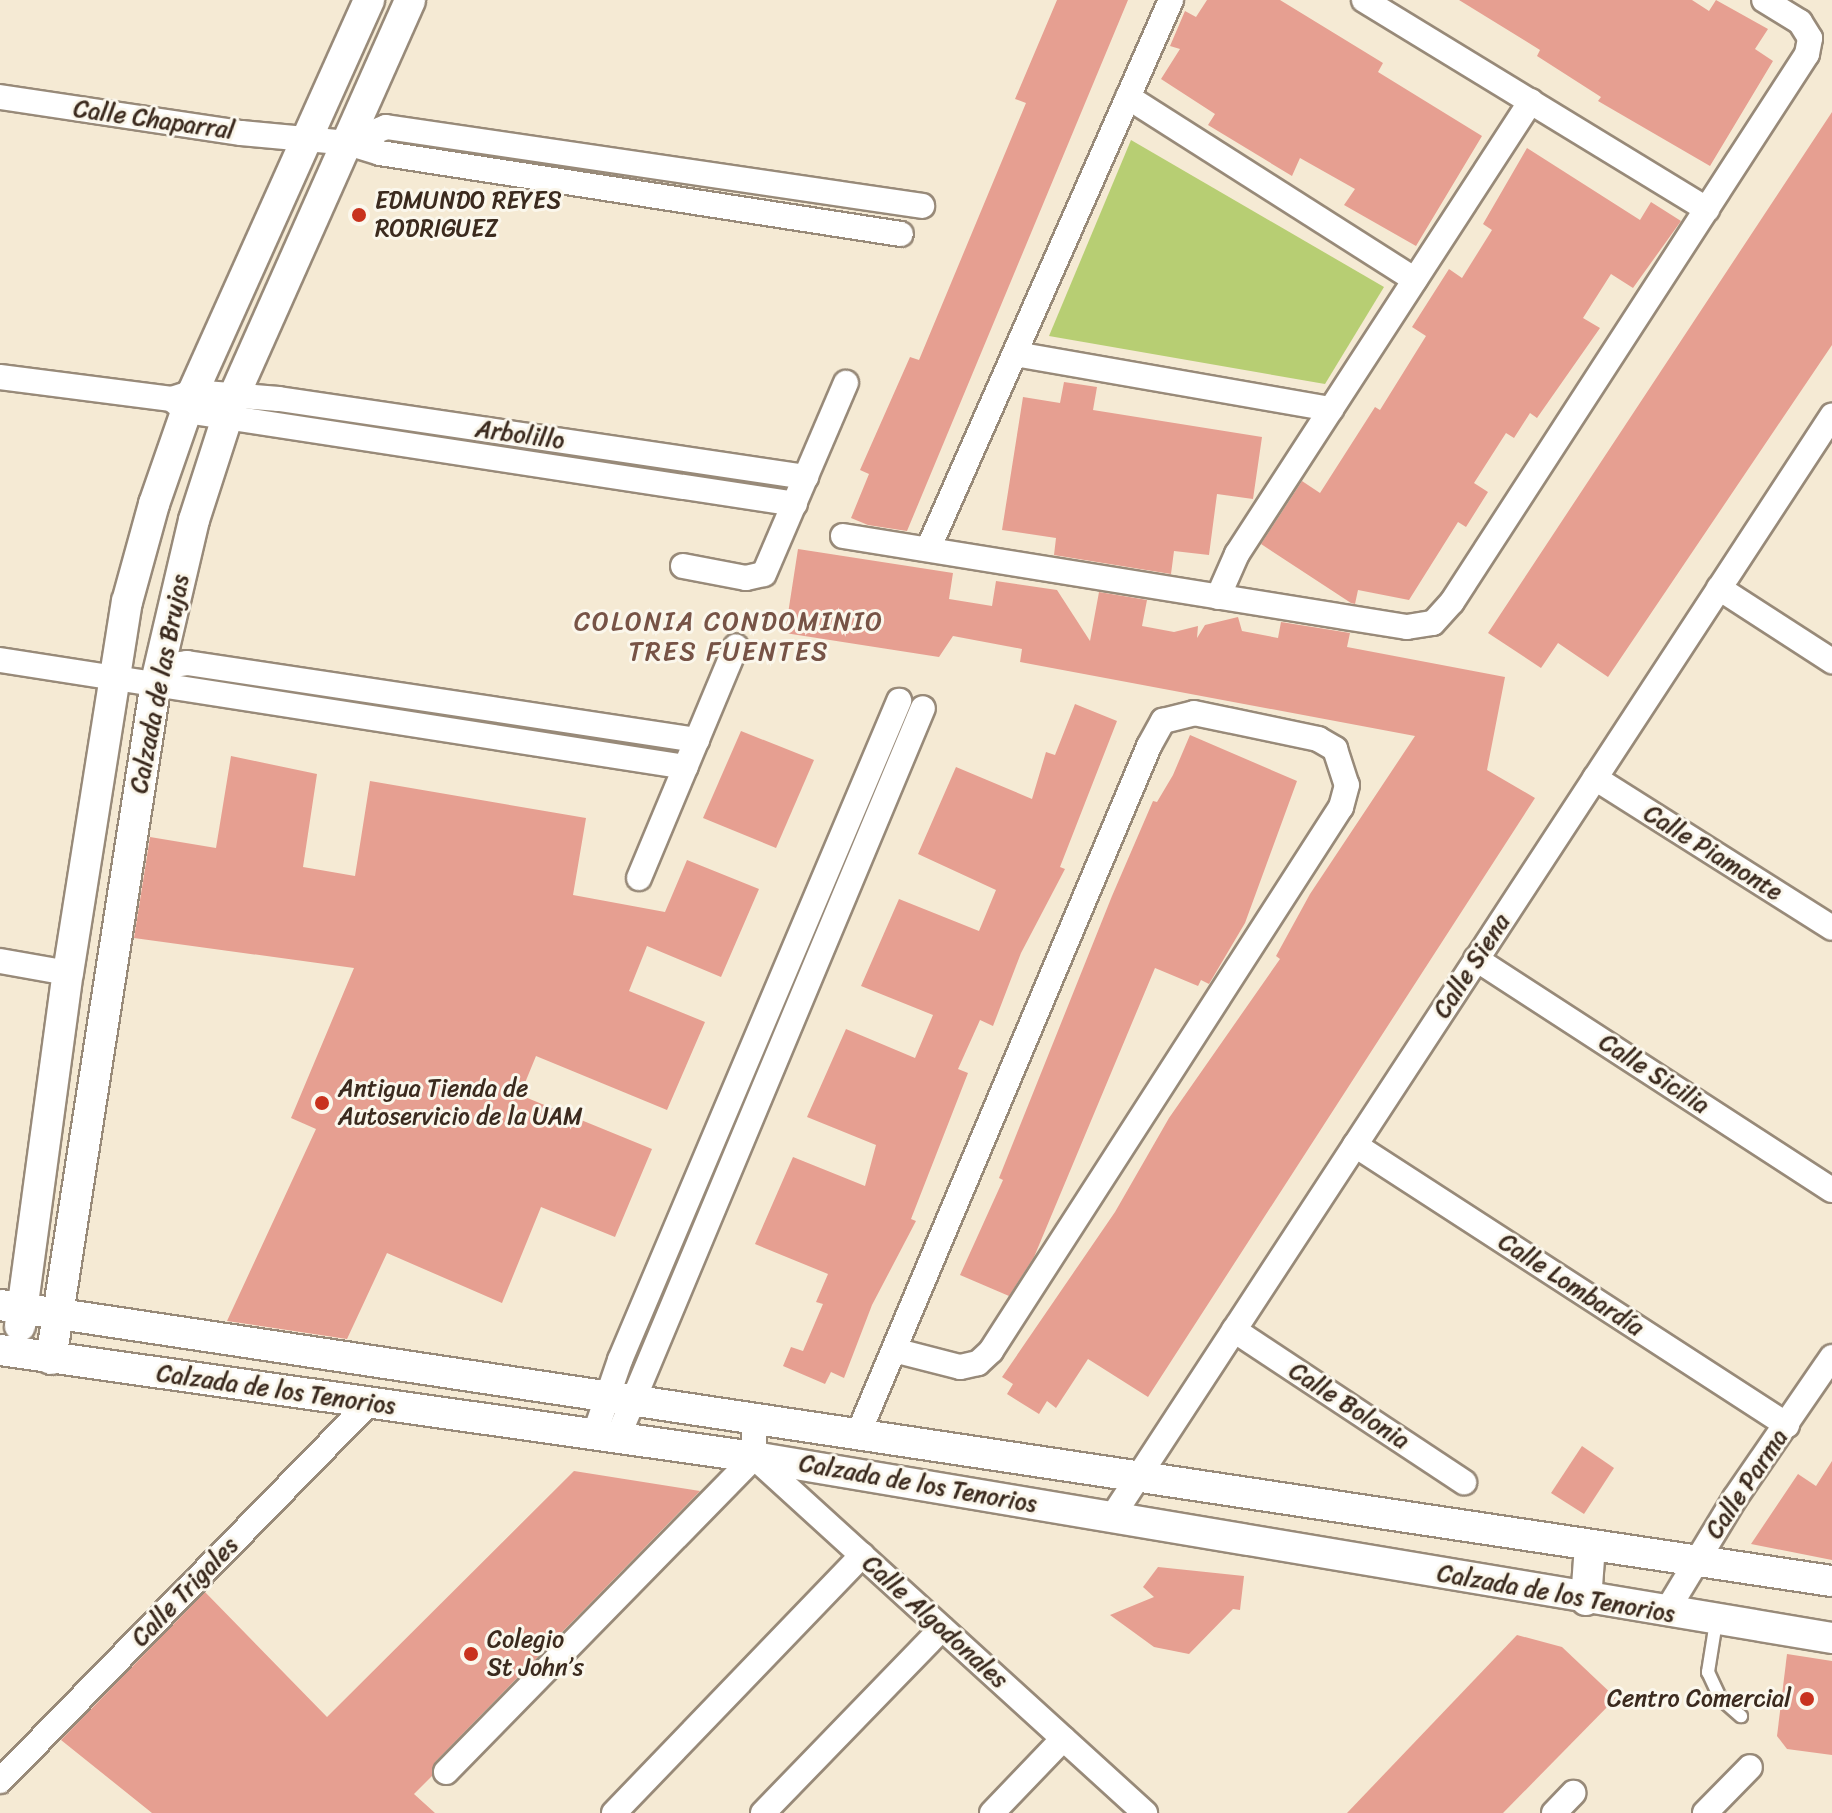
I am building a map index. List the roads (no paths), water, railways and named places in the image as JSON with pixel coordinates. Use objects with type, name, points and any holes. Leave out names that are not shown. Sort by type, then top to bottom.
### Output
[{"type":"street","name":"Calzada de las Brujas","points":[[8,1351],[11,1307],[41,1177],[68,973],[127,602],[184,401],[309,139],[369,0]]},
{"type":"street","name":"Calzada de las Brujas","points":[[51,1359],[156,682],[186,549],[230,406],[410,0]]},
{"type":"street","points":[[929,547],[1171,0]]},
{"type":"street","points":[[1364,0],[1707,209]]},
{"type":"street","points":[[843,536],[929,547],[1407,627],[1433,623],[1452,602],[1807,54],[1810,38],[1800,22],[1764,0]]},
{"type":"street","name":"Calle Chaparral","points":[[0,97],[348,143],[380,153],[901,234]]},
{"type":"street","points":[[1128,97],[1415,280]]},
{"type":"street","points":[[1218,597],[1237,554],[1531,101]]},
{"type":"street","points":[[348,143],[386,127],[922,206]]},
{"type":"street","points":[[1015,354],[1331,409]]},
{"type":"street","points":[[0,377],[230,406]]},
{"type":"street","points":[[683,566],[746,578],[764,574],[846,383]]},
{"type":"street","name":"Arbolillo","points":[[230,406],[806,477]]},
{"type":"street","name":"Arbolillo","points":[[230,406],[795,504]]},
{"type":"street","name":"Calle Siena","points":[[1112,1517],[1832,416]]},
{"type":"street","points":[[1719,588],[1832,661]]},
{"type":"street","points":[[639,878],[736,646]]},
{"type":"street","points":[[0,660],[686,767]]},
{"type":"street","points":[[156,682],[173,665],[187,663],[697,740]]},
{"type":"street","points":[[606,1437],[899,701]]},
{"type":"street","points":[[620,1396],[923,708]]},
{"type":"street","points":[[859,1432],[894,1350],[1163,721],[1194,713],[1318,739],[1335,749],[1347,785],[1341,807],[991,1351],[978,1363],[960,1367],[894,1350]]},
{"type":"street","name":"Calle Piamonte","points":[[1595,778],[1832,928]]},
{"type":"street","name":"Calle Sicilia","points":[[1476,959],[1832,1190]]},
{"type":"street","points":[[0,961],[68,973],[107,995]]},
{"type":"street","name":"Calle Lombardía","points":[[1355,1145],[1787,1425]]},
{"type":"street","points":[[41,1177],[78,1182]]},
{"type":"street","name":"Calzada de los Tenorios","points":[[11,1307],[1140,1474],[1832,1581]]},
{"type":"street","name":"Calle Bolonia","points":[[1234,1330],[1464,1482]]},
{"type":"street","name":"Calzada de los Tenorios","points":[[8,1351],[754,1457],[1716,1622],[1832,1638]]},
{"type":"street","name":"Calle Parma","points":[[1666,1612],[1832,1357]]},
{"type":"street","name":"Calle Trigales","points":[[0,1781],[369,1403]]},
{"type":"street","points":[[446,1772],[754,1457],[754,1417]]},
{"type":"street","name":"Calle Algodonales","points":[[754,1457],[1145,1813]]},
{"type":"street","points":[[1016,1501],[1040,1461]]},
{"type":"street","points":[[1586,1600],[1590,1545]]},
{"type":"street","points":[[614,1813],[862,1555]]},
{"type":"street","points":[[763,1813],[942,1628]]},
{"type":"street","points":[[992,1813],[1063,1739]]},
{"type":"street","points":[[1705,1813],[1750,1767]]},
{"type":"street","points":[[1554,1813],[1573,1793]]},
{"type":"lane","points":[[1716,1622],[1708,1672],[1720,1698],[1741,1716]]},
{"type":"place","name":"EDMUNDO REYES RODRIGUEZ","points":[[359,215]]},
{"type":"place","name":"Antigua Tienda de Autoservicio de la UAM","points":[[322,1103]]},
{"type":"place","name":"Colegio St John’s","points":[[471,1654]]},
{"type":"place","name":"Centro Comercial","points":[[1807,1699]]},
{"type":"district","name":"COLONIA CONDOMINIO TRES FUENTES","points":[[729,637]]}]
